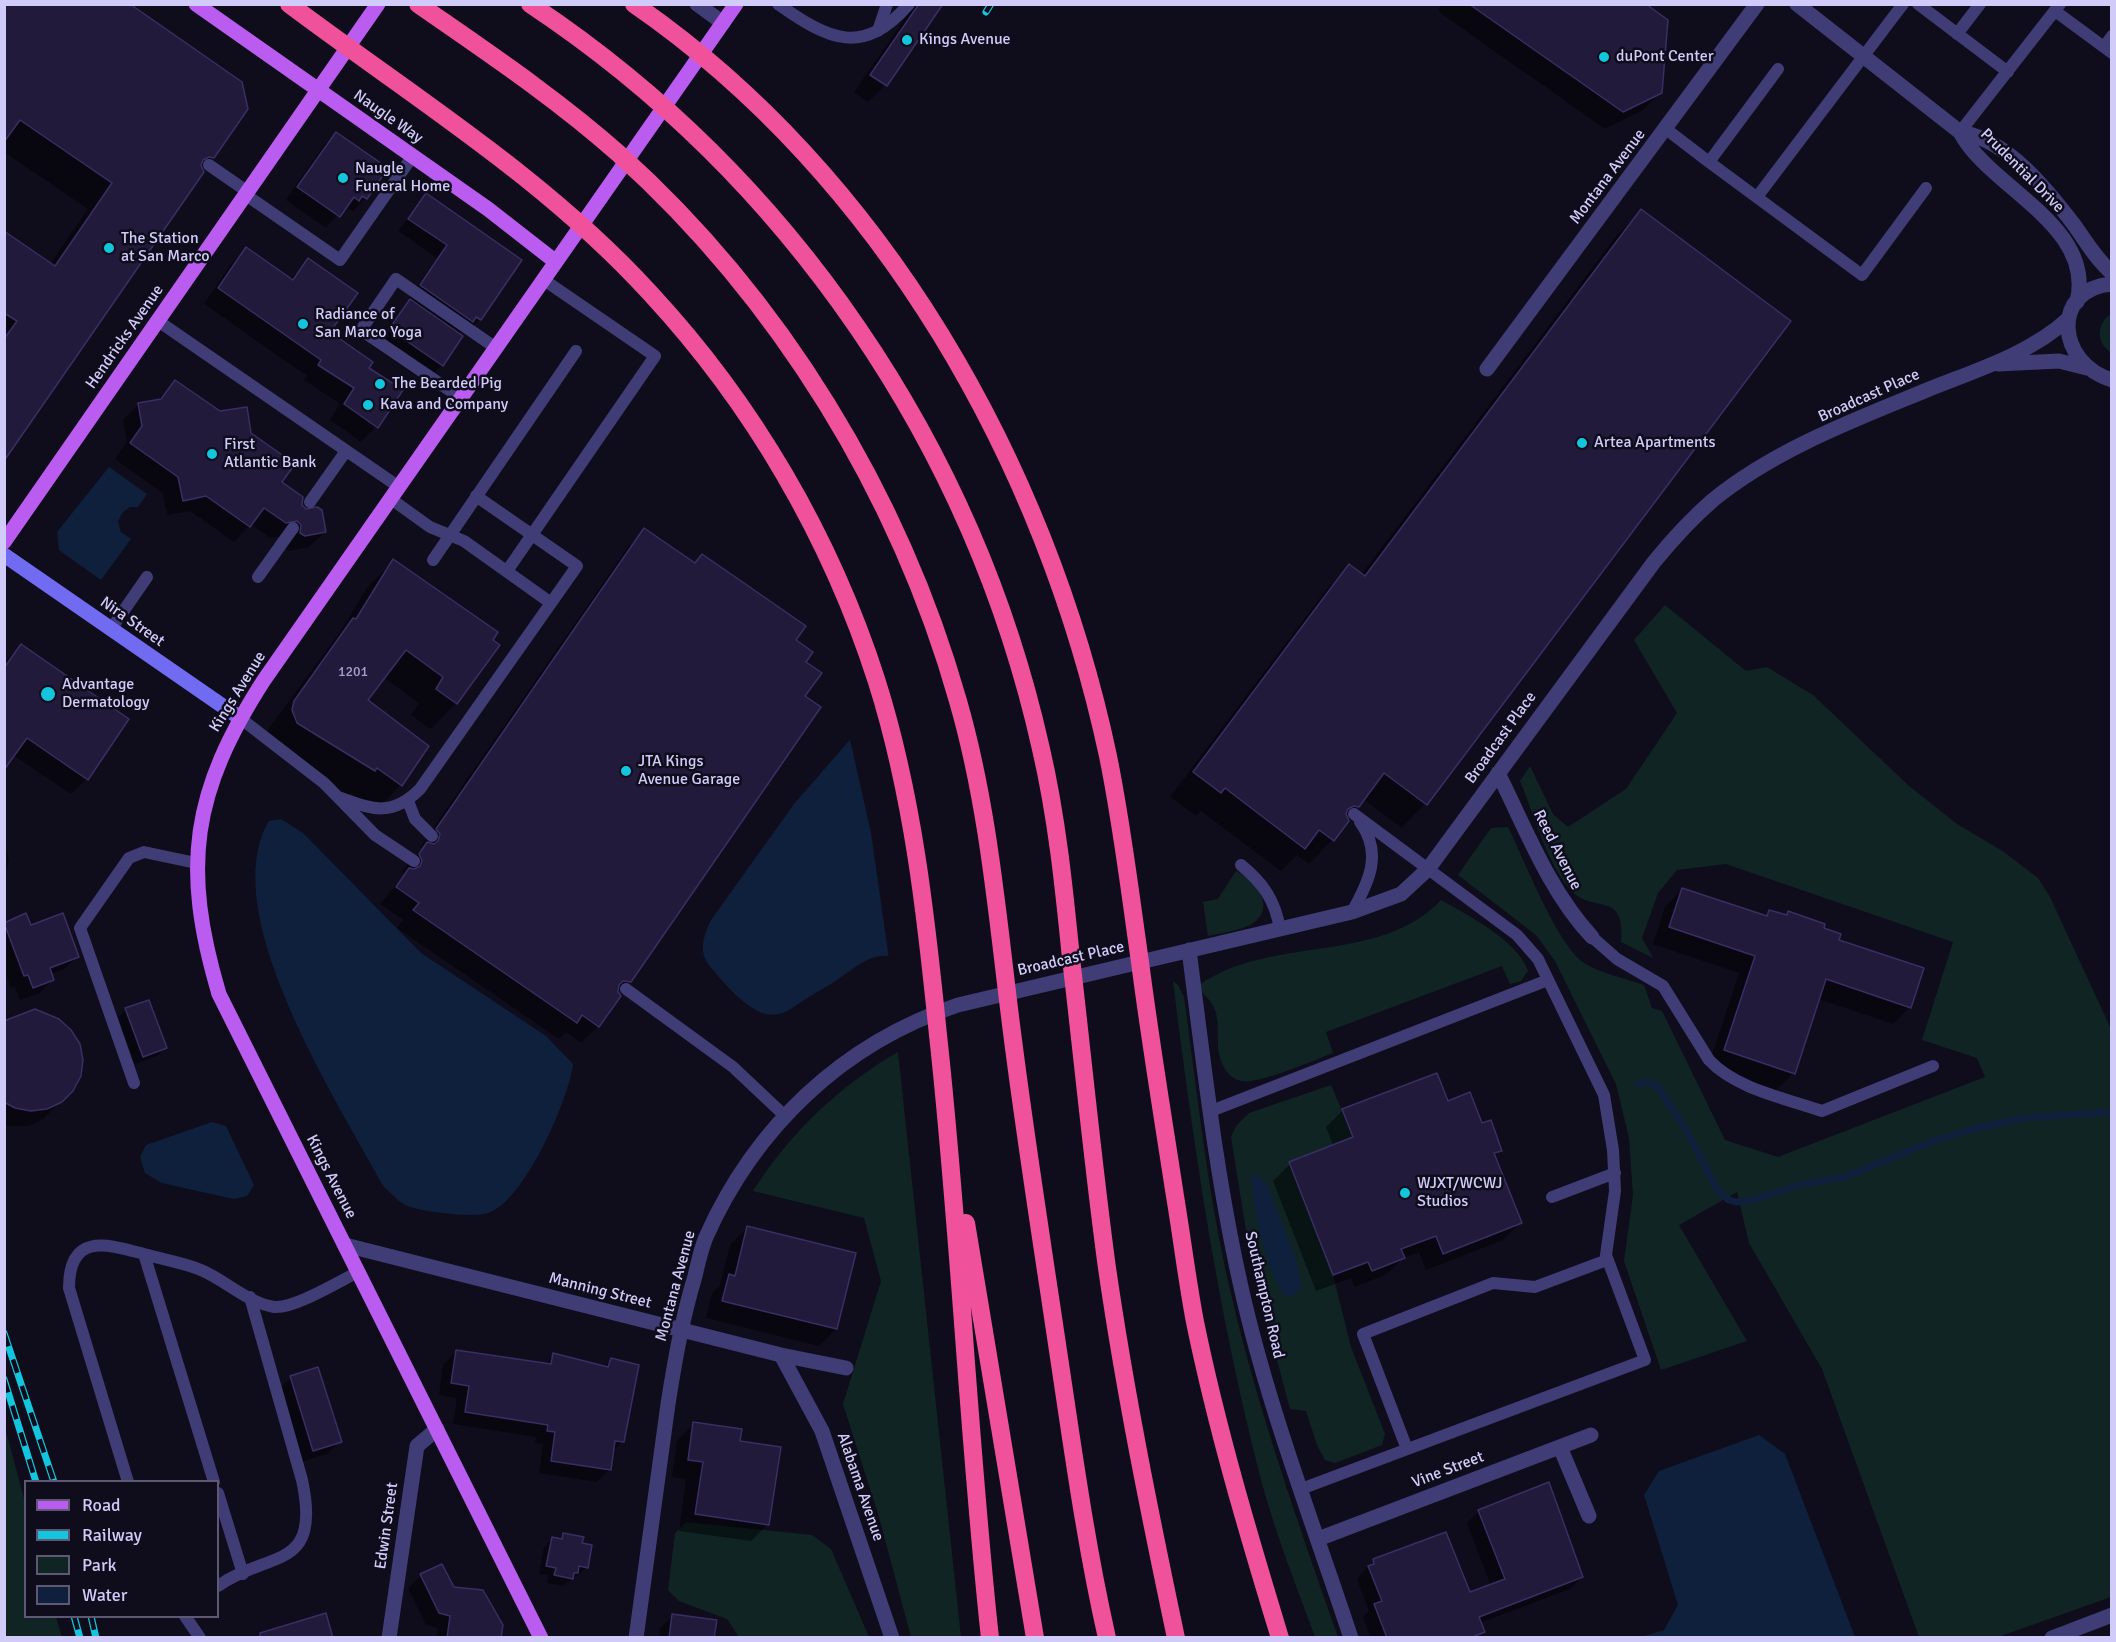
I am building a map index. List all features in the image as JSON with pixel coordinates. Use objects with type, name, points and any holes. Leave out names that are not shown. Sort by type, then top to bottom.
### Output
[{"type":"highway","points":[[418,4],[561,105],[620,155],[676,210],[727,267],[774,327],[819,391],[857,455],[908,559],[958,702],[991,853],[1012,1039],[1086,1538],[1107,1638]]},
{"type":"highway","points":[[530,4],[574,34],[642,87],[707,145],[766,208],[809,260],[860,330],[900,393],[933,453],[985,569],[1032,712],[1055,824],[1107,1266],[1129,1406],[1176,1638]]},
{"type":"highway","points":[[634,4],[741,89],[796,146],[847,205],[919,303],[959,368],[997,438],[1058,580],[1099,715],[1122,832],[1148,1022],[1195,1320],[1230,1470],[1280,1638]]},
{"type":"highway","points":[[293,8],[478,140],[594,236],[650,292],[698,347],[745,411],[776,459],[837,577],[865,648],[888,721],[920,875],[944,1091],[990,1638]]},
{"type":"highway","points":[[944,1091],[1035,1638]]},
{"type":"main road","name":"Naugle Way","points":[[196,4],[510,225],[556,262]]},
{"type":"main road","name":"Hendricks Avenue","points":[[4,542],[378,4]]},
{"type":"main road","name":"Kings Avenue","points":[[541,1638],[219,994],[205,945],[197,893],[196,862],[199,835],[209,788],[224,748],[240,718],[736,4]]},
{"type":"street","points":[[697,4],[723,23]]},
{"type":"street","name":"Montana Avenue","points":[[1487,369],[1757,4]]},
{"type":"street","name":"Prudential Drive","points":[[1797,4],[1960,132],[1977,157],[2034,206],[2063,240],[2078,274],[2077,302]]},
{"type":"street","name":"Prudential Drive","points":[[1960,132],[1989,141],[2027,171],[2056,202],[2112,273]]},
{"type":"street","points":[[2110,381],[2090,369],[2070,345],[2068,319],[2077,302],[2092,289],[2112,284]]},
{"type":"street","name":"Broadcast Place","points":[[974,1001],[1352,912],[1401,894],[1428,869],[1653,562],[1681,530],[1714,499],[1763,467],[1812,441],[1989,365],[2048,335],[2068,319]]},
{"type":"street","name":"Broadcast Place","points":[[1989,365],[2051,361],[2090,369]]},
{"type":"street","name":"Nira Street","points":[[4,555],[240,718]]},
{"type":"street","name":"Reed Avenue","points":[[1498,773],[1552,883],[1573,917],[1592,937]]},
{"type":"street","name":"Southampton Road","points":[[1188,950],[1226,1210],[1244,1301],[1268,1390],[1351,1638]]},
{"type":"street","name":"Montana Avenue","points":[[636,1638],[680,1329],[705,1239],[730,1189],[756,1148],[825,1077],[867,1047],[927,1016],[974,1001]]},
{"type":"street","name":"Manning Street","points":[[345,1245],[781,1355],[846,1368]]},
{"type":"street","name":"Alabama Avenue","points":[[781,1355],[822,1431],[892,1638]]},
{"type":"street","name":"Edwin Street","points":[[389,1638],[417,1446],[437,1429]]},
{"type":"street","name":"Vine Street","points":[[1318,1539],[1592,1434]]},
{"type":"street","points":[[1560,1447],[1589,1516]]},
{"type":"street","points":[[2052,1638],[2112,1615]]},
{"type":"lane","points":[[778,4],[797,18],[833,36],[860,39],[876,35],[909,4]]},
{"type":"lane","points":[[876,35],[887,4]]},
{"type":"lane","points":[[1757,198],[1903,4]]},
{"type":"lane","points":[[1918,4],[2008,72]]},
{"type":"lane","points":[[1957,34],[1980,4]]},
{"type":"lane","points":[[1960,132],[2058,8],[2108,50],[2112,36]]},
{"type":"lane","points":[[1709,162],[1778,69]]},
{"type":"lane","points":[[1666,129],[1862,275],[1926,188]]},
{"type":"lane","points":[[209,165],[340,260],[412,157]]},
{"type":"lane","points":[[461,398],[361,330],[396,279],[496,348]]},
{"type":"lane","points":[[507,571],[655,356],[544,280]]},
{"type":"lane","points":[[158,321],[346,451],[430,527],[464,541],[551,603]]},
{"type":"lane","points":[[433,560],[576,351]]},
{"type":"lane","points":[[310,502],[346,451]]},
{"type":"lane","points":[[338,797],[376,810],[395,807],[408,801],[420,789],[577,566],[476,496]]},
{"type":"lane","points":[[258,577],[293,528]]},
{"type":"lane","points":[[111,629],[147,577]]},
{"type":"lane","points":[[240,718],[324,783],[375,835],[414,861]]},
{"type":"lane","points":[[408,801],[415,819],[432,836]]},
{"type":"lane","points":[[1301,1489],[1645,1360],[1607,1260],[1614,1206],[1615,1173],[1611,1133],[1601,1084],[1548,980],[1526,943],[1354,814],[1370,837],[1374,860],[1367,885],[1352,912]]},
{"type":"lane","points":[[134,1083],[80,928],[129,858],[144,852],[196,862]]},
{"type":"lane","points":[[1241,864],[1268,891],[1277,913],[1280,929]]},
{"type":"lane","points":[[1592,937],[1617,959],[1664,986],[1709,1059],[1717,1068],[1737,1080],[1822,1111],[1933,1066]]},
{"type":"lane","points":[[1211,1111],[1548,980]]},
{"type":"lane","points":[[626,989],[734,1067],[785,1116]]},
{"type":"lane","points":[[1552,1197],[1615,1173]]},
{"type":"lane","points":[[127,1480],[69,1288],[69,1273],[75,1258],[93,1244],[109,1245],[200,1269],[250,1297],[275,1307],[290,1305],[358,1272]]},
{"type":"lane","points":[[144,1254],[213,1480]]},
{"type":"lane","points":[[1407,1449],[1363,1334],[1493,1283],[1534,1287],[1607,1260]]},
{"type":"lane","points":[[219,1586],[288,1554],[301,1538],[306,1525],[307,1503],[250,1297]]},
{"type":"lane","points":[[219,1495],[243,1574]]},
{"type":"lane","points":[[186,1618],[200,1638]]},
{"type":"green space","points":[[2111,314],[2111,353],[2100,338],[2100,328]]},
{"type":"green space","points":[[1665,605],[1746,671],[1767,667],[1813,695],[1909,786],[1957,824],[2004,852],[2038,878],[2050,897],[2111,1029],[2111,1597],[1998,1637],[1919,1637],[1822,1369],[1749,1243],[1737,1192],[1679,1225],[1747,1341],[1661,1370],[1624,1261],[1633,1195],[1629,1138],[1616,1084],[1555,961],[1536,935],[1458,875],[1491,828],[1508,827],[1552,920],[1574,953],[1584,963],[1598,970],[1644,985],[1652,1008],[1662,1011],[1725,1140],[1778,1157],[1985,1077],[1977,1058],[1922,1040],[1953,942],[1726,864],[1677,870],[1658,893],[1642,938],[1653,958],[1621,942],[1621,925],[1618,914],[1612,908],[1577,896],[1560,876],[1547,850],[1520,781],[1530,766],[1553,814],[1568,827],[1626,789],[1677,713],[1634,640]]},
{"type":"green space","points":[[1236,871],[1257,889],[1261,896],[1263,912],[1250,925],[1208,936],[1203,902],[1218,899]]},
{"type":"green space","points":[[1441,900],[1491,930],[1514,949],[1528,971],[1521,981],[1510,984],[1502,966],[1326,1032],[1333,1053],[1300,1066],[1249,1081],[1236,1079],[1226,1071],[1219,1054],[1215,1010],[1198,986],[1226,970],[1257,960],[1356,943],[1387,934],[1416,921]]},
{"type":"green space","points":[[1173,981],[1178,985],[1184,997],[1204,1148],[1216,1223],[1232,1298],[1254,1384],[1280,1469],[1338,1637],[1315,1637],[1281,1544],[1247,1424],[1209,1235]]},
{"type":"green space","points":[[898,1052],[961,1637],[911,1637],[879,1517],[843,1404],[881,1281],[864,1218],[753,1191],[783,1150],[817,1112],[876,1065]]},
{"type":"green space","points":[[1331,1085],[1353,1137],[1289,1162],[1333,1275],[1351,1347],[1385,1434],[1382,1445],[1335,1463],[1325,1460],[1317,1445],[1306,1411],[1290,1409],[1251,1262],[1231,1137],[1236,1126],[1249,1113]]},
{"type":"green space","points":[[4,1424],[24,1498],[24,1618],[56,1618],[62,1637],[5,1637]]},
{"type":"green space","points":[[686,1522],[812,1535],[831,1549],[869,1637],[739,1637],[727,1619],[679,1601],[668,1590],[675,1533]]},
{"type":"water","points":[[109,467],[147,494],[138,507],[130,507],[123,512],[118,521],[121,532],[131,539],[101,580],[59,550],[57,532]]},
{"type":"water","points":[[861,727],[898,957],[882,956],[869,959],[788,1011],[772,1015],[762,1013],[743,1002],[708,964],[703,952],[705,934],[711,920],[794,804]]},
{"type":"water","points":[[281,819],[303,833],[421,953],[546,1036],[573,1064],[570,1080],[554,1124],[530,1170],[502,1205],[488,1213],[459,1215],[434,1212],[412,1208],[397,1199],[384,1187],[314,1059],[289,1007],[270,955],[258,905],[256,859],[269,821]]},
{"type":"water","points":[[212,1122],[226,1126],[254,1185],[247,1196],[234,1199],[162,1183],[145,1173],[140,1157],[146,1145]]},
{"type":"water","points":[[1258,1175],[1267,1184],[1297,1262],[1302,1288],[1295,1295],[1285,1296],[1266,1254],[1252,1191],[1251,1176]]},
{"type":"water","points":[[1759,1435],[1785,1454],[1855,1637],[1641,1637],[1664,1630],[1678,1605],[1644,1495],[1659,1471]]},
{"type":"pier","points":[[870,724],[884,731],[891,749],[934,902],[934,916],[920,946],[911,956],[898,960],[889,959],[871,833],[849,735],[858,725]]},
{"type":"building","name":"The Station at San Marco","points":[[4,4],[130,4],[242,82],[248,109],[214,158],[209,157],[203,160],[201,165],[204,172],[4,461],[4,339],[17,321],[4,313],[4,231],[55,266],[112,183],[20,120],[4,142]]},
{"type":"building","name":"Kings Avenue","points":[[919,4],[943,4],[887,86],[870,75]]},
{"type":"building","name":"duPont Center","points":[[1469,4],[1646,4],[1668,20],[1662,93],[1623,112]]},
{"type":"building","name":"Naugle Funeral Home","points":[[336,132],[388,168],[367,199],[362,196],[359,201],[354,197],[340,217],[297,187]]},
{"type":"building","points":[[426,193],[522,260],[481,320],[476,317],[473,322],[420,285],[447,245],[408,219]]},
{"type":"building","name":"Artea Apartments","points":[[1641,209],[1791,321],[1427,805],[1384,773],[1359,807],[1354,806],[1348,809],[1346,814],[1349,821],[1334,841],[1319,830],[1305,849],[1225,788],[1221,793],[1193,772],[1349,564],[1365,576]]},
{"type":"building","name":"Radiance of San Marco Yoga","points":[[246,247],[293,280],[308,258],[358,293],[330,332],[373,362],[369,368],[403,390],[378,428],[344,404],[354,388],[318,365],[321,360],[218,288]]},
{"type":"building","points":[[410,299],[463,336],[443,366],[389,329]]},
{"type":"building","name":"First Atlantic Bank","points":[[175,380],[220,411],[247,407],[251,433],[295,464],[282,482],[303,497],[302,505],[306,509],[317,507],[322,510],[326,532],[305,536],[300,533],[301,525],[297,521],[286,523],[264,508],[250,527],[206,496],[183,501],[178,477],[130,443],[142,426],[138,403],[161,399]]},
{"type":"building","name":"JTA Kings Avenue Garage","points":[[644,528],[695,563],[702,554],[806,626],[796,640],[813,652],[806,662],[822,673],[805,696],[821,707],[631,982],[623,981],[619,985],[618,992],[621,996],[599,1027],[582,1015],[577,1023],[413,910],[419,903],[396,887],[409,868],[414,869],[420,866],[422,861],[419,854],[427,842],[434,844],[438,841],[440,834],[436,829]]},
{"type":"building","points":[[393,559],[498,632],[493,640],[500,645],[457,704],[436,689],[443,677],[406,650],[368,700],[429,746],[402,786],[377,768],[375,771],[297,723],[292,710],[294,701],[353,618],[356,619]]},
{"type":"building","name":"Advantage Dermatology","points":[[21,644],[129,719],[88,780],[27,738],[4,770],[4,668]]},
{"type":"building","points":[[1682,888],[1767,916],[1769,910],[1787,915],[1788,911],[1825,924],[1824,928],[1841,934],[1839,940],[1924,968],[1911,1008],[1826,979],[1795,1074],[1724,1050],[1755,956],[1669,927]]},
{"type":"building","points":[[26,913],[31,925],[63,913],[79,957],[50,968],[54,980],[33,988],[28,975],[24,976],[4,923]]},
{"type":"building","points":[[149,1000],[167,1048],[143,1057],[125,1008]]},
{"type":"building","points":[[35,1009],[59,1019],[71,1030],[80,1044],[83,1060],[81,1076],[73,1091],[62,1102],[47,1109],[31,1111],[15,1108],[4,1102],[4,1021]]},
{"type":"building","name":"WJXT/WCWJ Studios","points":[[1437,1073],[1448,1101],[1470,1092],[1482,1123],[1491,1120],[1502,1151],[1494,1153],[1522,1223],[1443,1254],[1436,1236],[1401,1249],[1405,1258],[1372,1271],[1368,1262],[1333,1275],[1289,1162],[1353,1137],[1342,1109]]},
{"type":"building","points":[[747,1226],[856,1253],[837,1329],[722,1301],[729,1274],[735,1276]]},
{"type":"building","points":[[456,1350],[551,1364],[553,1353],[608,1367],[611,1358],[639,1365],[624,1442],[615,1441],[611,1470],[551,1461],[555,1432],[547,1431],[548,1425],[465,1412],[469,1386],[451,1383]]},
{"type":"building","points":[[318,1367],[342,1442],[313,1451],[290,1376]]},
{"type":"building","points":[[693,1422],[742,1429],[740,1441],[781,1447],[769,1525],[695,1514],[703,1462],[688,1460]]},
{"type":"building","points":[[1549,1482],[1583,1577],[1479,1617],[1485,1632],[1470,1638],[1387,1638],[1374,1604],[1382,1601],[1368,1566],[1374,1564],[1373,1559],[1446,1532],[1470,1592],[1505,1579],[1478,1510]]},
{"type":"building","points":[[563,1533],[584,1537],[582,1543],[592,1545],[588,1568],[579,1566],[578,1573],[574,1573],[573,1579],[554,1575],[556,1568],[546,1566],[552,1537],[562,1539]]},
{"type":"building","points":[[442,1564],[454,1587],[483,1590],[503,1625],[501,1638],[447,1638],[450,1616],[439,1613],[420,1574]]},
{"type":"building","points":[[326,1613],[333,1638],[260,1638],[260,1633]]},
{"type":"building","points":[[672,1614],[717,1620],[714,1638],[669,1638]]},
{"type":"waterway","points":[[1639,1084],[1645,1082],[1657,1086],[1688,1133],[1717,1190],[1729,1200],[1736,1202],[1749,1201],[1803,1184],[1845,1177],[1928,1143],[1966,1131],[2022,1118],[2112,1112]]},
{"type":"railway","points":[[986,12],[991,4]]},
{"type":"railway","points":[[4,1333],[53,1480]]},
{"type":"railway","points":[[4,1379],[35,1480]]},
{"type":"railway","points":[[75,1618],[80,1638]]},
{"type":"railway","points":[[91,1618],[96,1638]]},
{"type":"place","name":"Kings Avenue","points":[[907,40]]},
{"type":"place","name":"duPont Center","points":[[1604,57]]},
{"type":"place","name":"Naugle Funeral Home","points":[[343,178]]},
{"type":"place","name":"The Station at San Marco","points":[[109,248]]},
{"type":"place","name":"Radiance of San Marco Yoga","points":[[303,324]]},
{"type":"place","name":"The Bearded Pig","points":[[380,384]]},
{"type":"place","name":"Kava and Company","points":[[368,405]]},
{"type":"place","name":"Artea Apartments","points":[[1582,443]]},
{"type":"place","name":"First Atlantic Bank","points":[[212,454]]},
{"type":"place","name":"Advantage Dermatology","points":[[48,694]]},
{"type":"place","name":"JTA Kings Avenue Garage","points":[[626,771]]},
{"type":"place","name":"WJXT/WCWJ Studios","points":[[1405,1193]]}]
